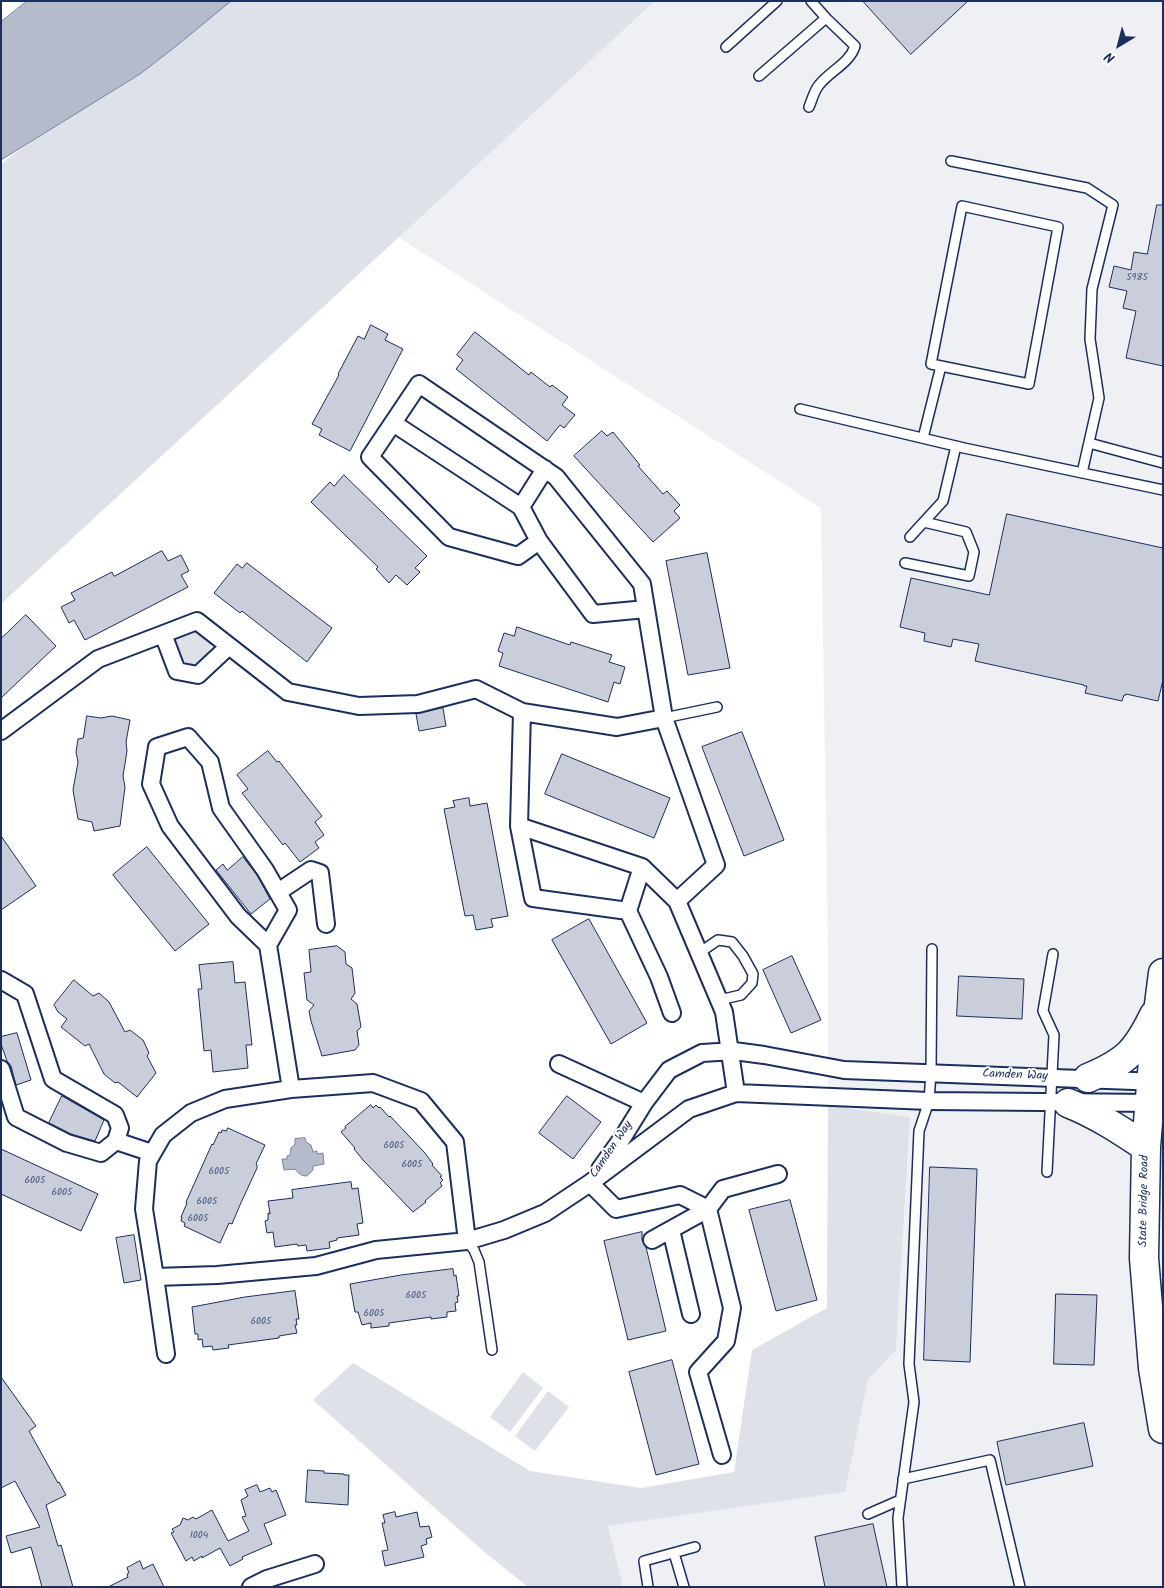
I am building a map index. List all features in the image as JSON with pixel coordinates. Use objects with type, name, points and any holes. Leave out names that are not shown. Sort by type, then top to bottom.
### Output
[{"type":"highway","name":"State Bridge Road","points":[[1163,973],[1158,1007],[1157,1092],[1146,1148],[1144,1258],[1153,1368],[1163,1429]]},
{"type":"highway","points":[[1088,1078],[1110,1069],[1121,1062],[1132,1051],[1143,1038],[1158,1007]]},
{"type":"highway","points":[[1059,1103],[1091,1112],[1146,1148]]},
{"type":"street","points":[[539,541],[518,556],[449,537],[370,457],[419,384],[556,477],[642,584],[664,718],[716,865],[676,901]]},
{"type":"street","points":[[393,423],[521,507],[539,541],[592,614],[646,609]]},
{"type":"street","points":[[521,507],[545,469]]},
{"type":"street","points":[[1,732],[98,659],[197,621],[288,692],[359,706],[418,704],[476,689],[522,712],[617,726],[664,718]]},
{"type":"street","points":[[163,634],[177,672],[198,675],[229,646]]},
{"type":"street","points":[[522,712],[519,826],[533,898],[628,911]]},
{"type":"street","points":[[268,945],[288,910],[266,870],[221,808],[210,762],[188,737],[157,746],[151,784],[170,826],[238,916],[268,945],[292,1089]]},
{"type":"street","points":[[519,826],[642,867],[676,901],[724,1012],[736,1093]]},
{"type":"street","points":[[642,867],[628,911],[659,977],[672,1013]]},
{"type":"street","points":[[278,892],[311,870],[320,873],[326,924]]},
{"type":"street","points":[[1,980],[24,994],[53,1079],[115,1115],[120,1128],[116,1141],[101,1153],[67,1143],[16,1117],[1,1069]]},
{"type":"street","name":"Camden Way","points":[[590,1183],[623,1137],[644,1103],[669,1070],[702,1053],[729,1051],[764,1055],[844,1070],[1088,1078],[1157,1092]]},
{"type":"street","points":[[559,1064],[644,1103]]},
{"type":"street","points":[[166,1354],[144,1209],[148,1161],[163,1135],[191,1113],[225,1100],[292,1089],[373,1083],[422,1101],[455,1142],[467,1241]]},
{"type":"street","name":"Camden Way","points":[[590,1183],[688,1109],[736,1093],[929,1101],[1059,1103],[1157,1092]]},
{"type":"street","points":[[116,1141],[152,1154]]},
{"type":"street","points":[[652,1240],[708,1209],[723,1189],[778,1174]]},
{"type":"street","points":[[155,1277],[217,1275],[316,1266],[376,1250],[467,1241],[504,1230],[545,1213],[590,1183],[616,1209],[680,1195],[708,1209],[732,1308],[726,1341],[698,1372],[722,1455]]},
{"type":"street","points":[[671,1230],[691,1314]]},
{"type":"street","points":[[251,1587],[315,1564]]},
{"type":"lane","points":[[726,47],[777,1]]},
{"type":"lane","points":[[809,107],[820,85],[853,54],[855,46],[811,1]]},
{"type":"lane","points":[[759,76],[826,18]]},
{"type":"lane","points":[[952,161],[1086,188],[1113,205],[1092,289],[1090,339],[1099,398],[1082,473]]},
{"type":"lane","points":[[962,206],[1058,227],[1029,384],[941,366],[931,364],[962,206]]},
{"type":"lane","points":[[923,438],[941,366]]},
{"type":"lane","points":[[800,409],[956,446],[1163,490]]},
{"type":"lane","points":[[1089,442],[1163,463]]},
{"type":"lane","points":[[910,537],[943,501],[956,446]]},
{"type":"lane","points":[[905,563],[969,576],[974,552],[966,532],[924,522]]},
{"type":"lane","points":[[664,718],[717,707]]},
{"type":"lane","points":[[699,953],[718,940],[732,942],[743,956],[753,974],[752,983],[741,995],[719,1000]]},
{"type":"lane","points":[[902,1587],[898,1518],[914,1402],[908,1364],[919,1130],[929,1101],[931,1072],[932,950]]},
{"type":"lane","points":[[1047,1172],[1059,1103],[1052,1077],[1054,1036],[1043,1011],[1053,954]]},
{"type":"lane","points":[[467,1241],[474,1250],[478,1262],[492,1350]]},
{"type":"lane","points":[[903,1479],[990,1460],[1020,1587]]},
{"type":"lane","points":[[868,1514],[900,1500]]},
{"type":"lane","points":[[648,1587],[644,1561],[695,1547]]},
{"type":"lane","points":[[674,1553],[684,1587]]},
{"type":"shaded area","points":[[208,1],[655,1],[1,604],[1,164],[96,94]]},
{"type":"shaded area","points":[[655,1],[1163,1],[1163,1587],[623,1587],[608,1526],[845,1492],[868,1380],[896,1350],[910,1117],[828,1105],[828,952],[821,508],[398,237]]},
{"type":"shaded area","points":[[193,628],[209,637],[211,646],[209,654],[205,659],[192,664],[181,659],[175,648],[179,636]]},
{"type":"shaded area","points":[[828,1105],[910,1117],[896,1350],[868,1380],[845,1492],[608,1526],[623,1587],[528,1587],[482,1550],[313,1400],[353,1363],[530,1471],[641,1488],[734,1472],[752,1350],[827,1308]]},
{"type":"shaded area","points":[[523,1372],[543,1388],[510,1432],[490,1417]]},
{"type":"shaded area","points":[[548,1391],[569,1407],[535,1451],[515,1436]]},
{"type":"water","points":[[27,1],[231,1],[140,74],[1,160],[1,22]]},
{"type":"water","points":[[305,1138],[306,1142],[311,1145],[313,1152],[317,1151],[317,1154],[323,1153],[324,1164],[313,1166],[313,1170],[307,1176],[303,1176],[295,1169],[284,1170],[282,1159],[287,1159],[287,1156],[290,1155],[295,1139]]},
{"type":"building","points":[[863,1],[968,1],[911,54]]},
{"type":"building","points":[[1157,205],[1163,205],[1163,366],[1126,358],[1136,311],[1123,308],[1127,291],[1109,287],[1114,266],[1131,270],[1134,252],[1147,254]]},
{"type":"building","points":[[371,325],[388,334],[385,340],[403,349],[350,451],[319,435],[322,429],[312,424],[358,336],[364,339]]},
{"type":"building","points":[[475,332],[529,375],[531,372],[550,387],[552,385],[568,397],[562,405],[575,415],[564,428],[560,425],[547,441],[456,369],[463,360],[457,355]]},
{"type":"building","points":[[602,431],[607,436],[613,432],[640,465],[638,466],[663,494],[667,491],[680,505],[674,511],[680,518],[653,542],[574,456]]},
{"type":"building","points":[[344,475],[427,556],[415,568],[420,572],[407,585],[396,575],[389,583],[376,569],[378,567],[311,502],[330,482],[334,486]]},
{"type":"building","points":[[1007,514],[1163,548],[1163,680],[1158,701],[1126,694],[1122,701],[1085,693],[1087,686],[1084,685],[975,661],[979,644],[953,639],[951,647],[924,641],[925,633],[900,627],[911,578],[989,595]]},
{"type":"building","points":[[162,551],[168,561],[181,555],[189,571],[181,575],[188,587],[85,640],[74,620],[69,623],[61,607],[75,600],[71,593],[112,572],[114,576]]},
{"type":"building","points":[[707,553],[730,668],[688,675],[666,561]]},
{"type":"building","points":[[247,563],[332,628],[307,662],[242,611],[240,613],[214,593],[237,564],[242,568]]},
{"type":"building","points":[[26,615],[56,646],[1,698],[1,639]]},
{"type":"building","points":[[517,627],[570,645],[571,642],[612,655],[609,662],[625,667],[620,684],[614,682],[608,702],[499,666],[503,653],[498,651],[504,633],[514,636]]},
{"type":"building","points":[[443,708],[446,726],[419,731],[416,714]]},
{"type":"building","points":[[87,716],[101,718],[112,716],[130,720],[126,742],[127,751],[123,776],[125,787],[120,826],[94,831],[92,822],[78,819],[73,790],[78,762],[76,752],[78,739],[83,738]]},
{"type":"building","points":[[742,732],[784,840],[744,856],[702,747]]},
{"type":"building","points":[[268,751],[277,762],[279,761],[322,816],[315,822],[324,835],[315,842],[319,848],[300,862],[285,843],[283,845],[242,793],[248,789],[237,775]]},
{"type":"building","points":[[562,754],[670,798],[654,838],[545,794]]},
{"type":"building","points":[[469,798],[470,806],[487,803],[508,916],[491,919],[493,927],[476,930],[473,915],[465,916],[444,809],[455,807],[453,801]]},
{"type":"building","points":[[1,836],[36,886],[1,910]]},
{"type":"building","points":[[147,847],[209,924],[175,951],[113,875]]},
{"type":"building","points":[[243,857],[257,875],[270,899],[251,914],[216,870],[223,864],[227,870]]},
{"type":"building","points":[[589,919],[647,1023],[611,1044],[552,940]]},
{"type":"building","points":[[337,946],[345,952],[346,964],[352,968],[355,993],[351,999],[357,1004],[361,1027],[357,1031],[359,1045],[355,1050],[322,1056],[311,1021],[309,1011],[314,1005],[307,1000],[304,973],[311,972],[309,950]]},
{"type":"building","points":[[792,956],[821,1020],[791,1033],[763,970]]},
{"type":"building","points":[[233,962],[235,983],[245,982],[252,1045],[246,1045],[248,1068],[213,1072],[211,1050],[204,1051],[198,989],[202,989],[199,965]]},
{"type":"building","points":[[959,976],[1024,979],[1022,1019],[957,1016]]},
{"type":"building","points":[[74,980],[93,996],[99,993],[109,1002],[125,1032],[130,1030],[143,1040],[149,1053],[147,1056],[156,1073],[137,1097],[104,1074],[89,1044],[85,1046],[61,1027],[67,1019],[58,1012],[54,1005]]},
{"type":"building","points":[[17,1033],[31,1080],[16,1085],[11,1066],[7,1061],[1,1044],[1,1037]]},
{"type":"building","points":[[62,1096],[104,1120],[95,1141],[71,1134],[49,1123]]},
{"type":"building","points":[[567,1096],[601,1122],[573,1159],[539,1133]]},
{"type":"building","points":[[371,1105],[373,1108],[376,1105],[380,1107],[390,1116],[425,1153],[432,1165],[442,1176],[440,1177],[443,1180],[440,1183],[442,1186],[413,1212],[363,1160],[341,1132]]},
{"type":"building","points":[[228,1128],[265,1145],[232,1224],[229,1223],[220,1243],[184,1226],[185,1223],[181,1221],[181,1217],[212,1144],[219,1132],[221,1133],[222,1130],[226,1131]]},
{"type":"building","points":[[1,1149],[98,1194],[81,1231],[1,1194]]},
{"type":"building","points":[[930,1167],[977,1169],[970,1362],[924,1360]]},
{"type":"building","points":[[351,1182],[352,1189],[358,1188],[363,1223],[357,1224],[359,1235],[337,1238],[337,1240],[329,1242],[330,1248],[307,1251],[306,1245],[298,1246],[297,1244],[275,1247],[273,1232],[267,1233],[265,1221],[268,1220],[268,1213],[270,1214],[268,1201],[293,1198],[292,1190]]},
{"type":"building","points":[[790,1200],[817,1300],[776,1311],[749,1210]]},
{"type":"building","points":[[642,1232],[642,1240],[646,1247],[666,1331],[628,1340],[604,1241]]},
{"type":"building","points":[[134,1235],[141,1280],[124,1283],[116,1238]]},
{"type":"building","points":[[453,1269],[454,1276],[456,1275],[459,1296],[457,1296],[458,1302],[455,1303],[456,1311],[447,1312],[447,1317],[431,1319],[431,1317],[389,1323],[389,1326],[371,1328],[371,1323],[362,1325],[358,1312],[355,1312],[350,1284],[401,1275]]},
{"type":"building","points":[[295,1291],[299,1319],[296,1319],[297,1325],[295,1325],[297,1333],[279,1336],[279,1338],[228,1345],[229,1348],[213,1350],[212,1346],[203,1347],[202,1339],[198,1340],[198,1334],[195,1334],[192,1307],[245,1297]]},
{"type":"building","points":[[1056,1294],[1097,1295],[1094,1365],[1054,1364]]},
{"type":"building","points":[[672,1360],[699,1464],[656,1475],[629,1372]]},
{"type":"building","points":[[1,1377],[36,1426],[29,1431],[66,1495],[46,1505],[58,1546],[61,1545],[73,1587],[42,1587],[31,1547],[11,1553],[6,1536],[40,1527],[15,1481],[1,1488]]},
{"type":"building","points":[[1084,1423],[1093,1466],[1006,1485],[997,1442]]},
{"type":"building","points":[[308,1470],[349,1475],[348,1505],[306,1502]]},
{"type":"building","points":[[257,1485],[260,1492],[270,1488],[272,1492],[276,1490],[286,1515],[264,1524],[272,1544],[242,1557],[243,1559],[230,1566],[220,1548],[202,1558],[202,1556],[194,1561],[192,1557],[186,1561],[171,1533],[174,1532],[172,1529],[180,1525],[183,1518],[188,1520],[193,1517],[196,1519],[212,1510],[228,1541],[249,1531],[242,1517],[246,1516],[241,1500],[248,1496],[245,1490]]},
{"type":"building","points":[[395,1512],[396,1517],[417,1512],[420,1527],[429,1526],[432,1537],[426,1539],[427,1544],[421,1546],[424,1557],[385,1566],[382,1551],[388,1550],[382,1523],[385,1523],[383,1515]]},
{"type":"building","points":[[873,1524],[887,1587],[825,1587],[815,1537]]},
{"type":"building","points":[[140,1561],[143,1569],[153,1564],[164,1587],[108,1587],[128,1577],[127,1568]]}]
